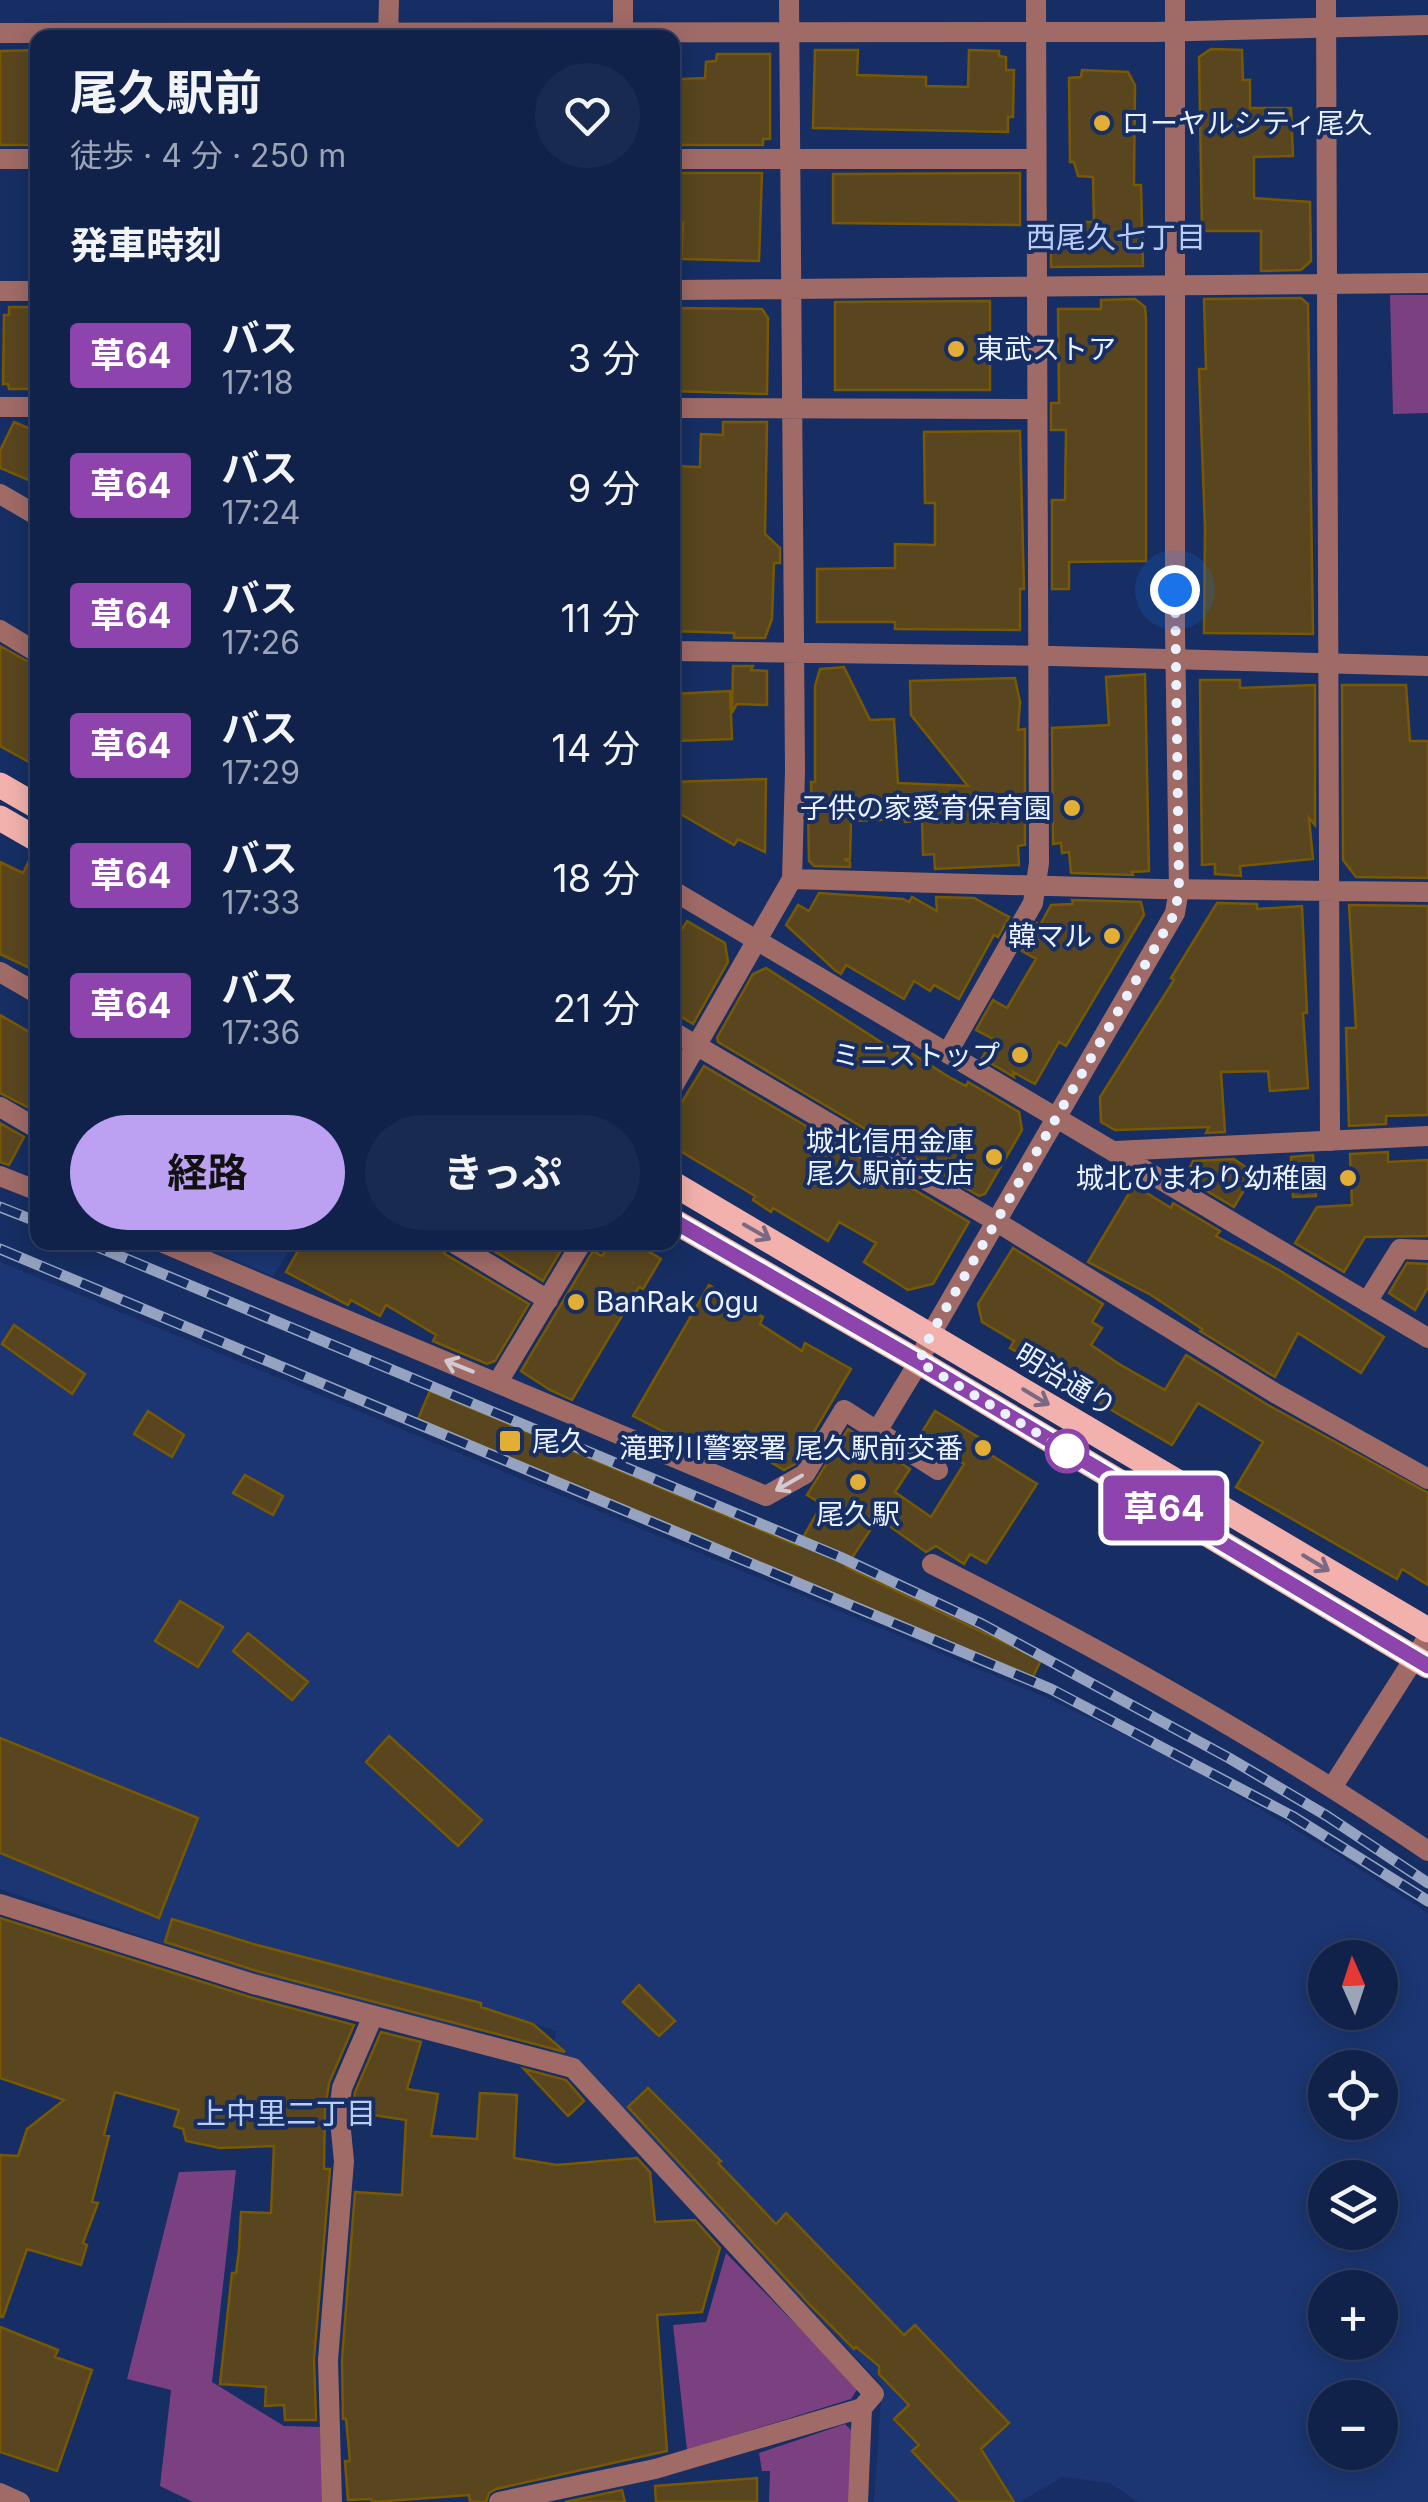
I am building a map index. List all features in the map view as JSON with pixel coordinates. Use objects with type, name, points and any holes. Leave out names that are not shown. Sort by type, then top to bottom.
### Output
[{"type":"main road","points":[[0,785],[30,802]]},
{"type":"main road","points":[[0,818],[30,835]]},
{"type":"main road","name":"明治通り","points":[[680,1187],[931,1334],[1425,1648]]},
{"type":"main road","points":[[680,1225],[1425,1648]]},
{"type":"street","points":[[388,30],[389,0]]},
{"type":"street","points":[[623,0],[623,30]]},
{"type":"street","points":[[680,1075],[792,880],[789,0]]},
{"type":"street","points":[[948,1052],[1034,902],[1039,864],[1045,656],[1037,409],[1036,0]]},
{"type":"street","points":[[877,1431],[1175,913],[1179,889],[1175,0]]},
{"type":"street","points":[[1326,0],[1330,1141]]},
{"type":"street","points":[[680,32],[1175,32],[1428,25]]},
{"type":"street","points":[[0,33],[30,33]]},
{"type":"street","points":[[680,158],[1036,159]]},
{"type":"street","points":[[0,159],[30,159]]},
{"type":"street","points":[[680,290],[1428,283]]},
{"type":"street","points":[[0,291],[30,290]]},
{"type":"street","points":[[0,407],[30,407]]},
{"type":"street","points":[[680,408],[1037,409]]},
{"type":"street","points":[[0,494],[30,511]]},
{"type":"street","points":[[0,630],[30,647]]},
{"type":"street","points":[[680,650],[1428,666]]},
{"type":"street","points":[[792,880],[1428,892]]},
{"type":"street","points":[[680,895],[1428,1338]]},
{"type":"street","points":[[0,972],[30,989]]},
{"type":"street","points":[[680,1036],[996,1222],[1274,1393],[1428,1479]]},
{"type":"street","points":[[0,1107],[30,1124]]},
{"type":"street","points":[[1113,1152],[1428,1136]]},
{"type":"street","points":[[0,1176],[30,1189]]},
{"type":"street","points":[[1367,1302],[1400,1249],[1428,1250]]},
{"type":"street","points":[[180,1250],[766,1496],[805,1474],[844,1410],[938,1470]]},
{"type":"street","points":[[465,1250],[548,1300]]},
{"type":"street","points":[[498,1382],[577,1250]]},
{"type":"street","points":[[932,1564],[1094,1646],[1333,1786],[1428,1851]]},
{"type":"street","points":[[1333,1786],[1425,1648]]},
{"type":"street","points":[[0,1904],[253,1984],[574,2068],[874,2394],[862,2408],[655,2469],[499,2502]]},
{"type":"street","points":[[332,2502],[328,2360],[344,2160],[339,2111],[342,2088],[373,2016]]},
{"type":"street","points":[[858,2502],[862,2408]]},
{"type":"street","points":[[0,2492],[20,2502]]},
{"type":"shaded area","points":[[1390,295],[1428,295],[1428,413],[1393,414]]},
{"type":"shaded area","points":[[211,1250],[290,1250],[273,1276]]},
{"type":"shaded area","points":[[0,1262],[1043,1696],[1173,1758],[1428,1913],[1428,2502],[1138,2502],[1110,2483],[1062,2477],[1020,2502],[874,2502],[882,2385],[620,2109],[579,2060],[552,2053],[556,2031],[481,2007],[475,2034],[250,1973],[0,1889]]},
{"type":"shaded area","points":[[236,2170],[212,2382],[284,2426],[320,2427],[323,2502],[193,2502],[160,2486],[171,2390],[127,2379],[179,2172]]},
{"type":"shaded area","points":[[726,2253],[858,2388],[851,2399],[687,2450],[673,2325],[706,2322]]},
{"type":"shaded area","points":[[845,2424],[854,2433],[852,2502],[769,2502],[770,2471],[762,2471],[759,2453]]},
{"type":"building","points":[[1211,49],[1242,50],[1243,80],[1250,80],[1250,108],[1291,108],[1293,156],[1254,157],[1254,198],[1310,202],[1311,261],[1301,270],[1261,271],[1261,231],[1202,231],[1199,57]]},
{"type":"building","points":[[30,50],[30,145],[0,145],[0,51]]},
{"type":"building","points":[[815,50],[858,50],[857,75],[926,77],[926,86],[968,87],[969,50],[999,51],[999,56],[1006,57],[1006,70],[1014,70],[1013,117],[1008,117],[1008,132],[813,128]]},
{"type":"building","points":[[717,54],[770,54],[770,139],[763,139],[763,145],[680,145],[680,81],[705,78],[706,62],[716,61]]},
{"type":"building","points":[[1082,70],[1128,72],[1135,85],[1134,185],[1141,185],[1143,266],[1051,267],[1051,222],[1094,222],[1093,177],[1078,176],[1074,162],[1070,162],[1069,78],[1081,77]]},
{"type":"building","points":[[680,173],[762,173],[759,261],[681,259]]},
{"type":"building","points":[[1020,173],[1020,225],[833,223],[833,174]]},
{"type":"building","points":[[1301,298],[1308,304],[1313,634],[1204,633],[1199,369],[1206,369],[1204,299]]},
{"type":"building","points":[[1135,299],[1145,307],[1146,319],[1146,561],[1069,562],[1069,589],[1052,589],[1052,500],[1065,500],[1066,430],[1051,430],[1051,403],[1059,403],[1058,309],[1101,309],[1101,300]]},
{"type":"building","points":[[990,301],[990,390],[835,390],[835,302]]},
{"type":"building","points":[[9,307],[30,307],[30,389],[9,389],[8,384],[3,384],[4,315],[9,315]]},
{"type":"building","points":[[680,308],[762,309],[768,318],[767,394],[680,391]]},
{"type":"building","points":[[14,422],[30,429],[30,481],[0,468],[0,451]]},
{"type":"building","points":[[723,422],[767,422],[765,534],[780,548],[780,563],[774,563],[772,619],[765,638],[680,631],[680,466],[700,467],[701,434],[723,435]]},
{"type":"building","points":[[1020,431],[1024,589],[1020,589],[1020,630],[895,629],[895,622],[817,622],[817,569],[895,568],[895,544],[935,545],[935,503],[925,503],[924,432]]},
{"type":"building","points":[[0,646],[30,663],[30,763],[0,746]]},
{"type":"building","points":[[733,666],[767,671],[767,705],[737,704],[732,713]]},
{"type":"building","points":[[844,667],[870,720],[894,719],[898,783],[968,786],[911,715],[910,681],[1015,678],[1020,702],[1018,730],[1025,729],[1025,845],[1018,846],[1019,865],[935,869],[934,854],[923,855],[922,821],[905,819],[851,821],[850,859],[844,859],[850,867],[814,866],[809,861],[808,806],[812,809],[811,782],[815,782],[815,686],[820,669]]},
{"type":"building","points":[[1145,674],[1149,871],[1132,872],[1133,875],[1071,873],[1069,852],[1062,853],[1061,843],[1053,844],[1052,728],[1109,725],[1106,677]]},
{"type":"building","points":[[1200,680],[1240,680],[1240,688],[1315,685],[1315,825],[1309,818],[1313,859],[1240,866],[1241,876],[1215,874],[1215,864],[1202,865]]},
{"type":"building","points":[[1342,685],[1406,685],[1410,741],[1428,741],[1428,878],[1356,877],[1343,860]]},
{"type":"building","points":[[730,691],[732,739],[680,741],[680,694]]},
{"type":"building","points":[[766,779],[765,852],[738,839],[734,845],[680,814],[680,782]]},
{"type":"building","points":[[30,859],[30,968],[0,954],[0,862],[23,873]]},
{"type":"building","points":[[819,893],[909,902],[912,897],[937,911],[936,897],[974,898],[1009,917],[998,937],[994,935],[959,999],[934,985],[930,991],[914,981],[904,999],[846,965],[841,974],[836,971],[786,925],[798,905],[809,911]]},
{"type":"building","points":[[1072,900],[1141,902],[1144,915],[1066,1046],[1059,1042],[1035,1084],[982,1058],[993,1039],[976,1030],[993,1000],[1007,1008],[1036,959],[1022,951],[1037,923],[1040,925],[1051,905],[1073,904]]},
{"type":"building","points":[[1217,903],[1257,904],[1257,909],[1302,906],[1308,1088],[1270,1091],[1268,1071],[1221,1072],[1225,1132],[1206,1133],[1209,1127],[1115,1130],[1101,1122],[1100,1097]]},
{"type":"building","points":[[1349,905],[1428,906],[1428,1115],[1386,1116],[1386,1124],[1349,1126],[1346,1028],[1356,1028]]},
{"type":"building","points":[[687,921],[725,943],[728,962],[693,1024],[680,1016],[680,933]]},
{"type":"building","points":[[766,968],[904,1057],[908,1051],[949,1077],[966,1086],[968,1082],[1019,1112],[1022,1130],[985,1194],[979,1196],[718,1042],[753,974]]},
{"type":"building","points":[[0,1015],[30,1032],[30,1108],[0,1093]]},
{"type":"building","points":[[704,1066],[969,1222],[933,1284],[908,1290],[864,1262],[876,1243],[839,1222],[828,1241],[773,1208],[771,1212],[753,1200],[755,1196],[680,1151],[680,1105]]},
{"type":"building","points":[[0,1123],[24,1137],[9,1165],[0,1162]]},
{"type":"building","points":[[1388,1152],[1388,1162],[1428,1160],[1428,1236],[1365,1237],[1344,1272],[1295,1243],[1317,1207],[1352,1205],[1350,1154]]},
{"type":"building","points":[[1313,1155],[1316,1196],[1293,1197],[1291,1157]]},
{"type":"building","points":[[1234,1159],[1254,1173],[1234,1207],[1185,1178],[1193,1161]]},
{"type":"building","points":[[1134,1185],[1220,1231],[1216,1236],[1279,1270],[1384,1337],[1361,1373],[1298,1333],[1275,1377],[1200,1331],[1151,1295],[1088,1262]]},
{"type":"building","points":[[1013,1248],[1103,1304],[1092,1322],[1102,1328],[1091,1345],[1119,1364],[1165,1390],[1186,1355],[1428,1493],[1428,1585],[1402,1569],[1397,1579],[1236,1487],[1263,1442],[1198,1403],[1172,1445],[1010,1348],[1014,1341],[982,1322],[978,1304]]},
{"type":"building","points":[[298,1250],[443,1250],[529,1304],[495,1361],[487,1364],[433,1341],[436,1335],[386,1305],[380,1316],[351,1300],[348,1305],[286,1272]]},
{"type":"building","points":[[492,1250],[561,1250],[543,1281]]},
{"type":"building","points":[[605,1250],[646,1250],[661,1259],[643,1289],[639,1287],[572,1400],[521,1371],[593,1251],[602,1256]]},
{"type":"building","points":[[1407,1263],[1428,1264],[1428,1287],[1415,1310],[1389,1293]]},
{"type":"building","points":[[709,1285],[763,1317],[760,1324],[802,1351],[805,1343],[851,1369],[795,1464],[784,1470],[752,1451],[748,1461],[711,1445],[706,1453],[633,1416]]},
{"type":"building","points":[[14,1325],[85,1374],[72,1394],[2,1344]]},
{"type":"building","points":[[430,1391],[798,1546],[822,1504],[807,1495],[848,1429],[910,1469],[895,1492],[931,1517],[964,1464],[919,1437],[935,1411],[993,1446],[988,1453],[1037,1484],[986,1563],[970,1554],[964,1564],[936,1546],[926,1552],[878,1518],[846,1567],[1041,1660],[1033,1677],[418,1419]]},
{"type":"building","points":[[148,1411],[184,1435],[172,1457],[134,1434]]},
{"type":"building","points":[[245,1475],[283,1496],[273,1515],[233,1493]]},
{"type":"building","points":[[180,1601],[223,1627],[198,1667],[155,1641]]},
{"type":"building","points":[[248,1633],[308,1682],[292,1700],[233,1651]]},
{"type":"building","points":[[389,1736],[482,1820],[458,1846],[366,1762]]},
{"type":"building","points":[[0,1738],[198,1818],[159,1918],[0,1853]]},
{"type":"building","points":[[0,1918],[250,1997],[354,2025],[329,2083],[325,2110],[324,2169],[330,2169],[314,2359],[316,2420],[285,2420],[284,2405],[265,2406],[266,2387],[220,2384],[241,2212],[271,2213],[274,2146],[220,2148],[186,2141],[183,2129],[174,2126],[179,2110],[115,2092],[104,2135],[109,2136],[92,2202],[98,2203],[83,2243],[87,2245],[81,2265],[27,2249],[0,2317],[0,2155],[18,2156],[27,2129],[64,2100],[0,2078]]},
{"type":"building","points":[[172,1919],[481,2003],[481,2007],[533,2024],[565,2052],[257,1971],[165,1942]]},
{"type":"building","points":[[639,1985],[675,2021],[659,2036],[623,2002]]},
{"type":"building","points":[[381,2032],[421,2042],[407,2089],[438,2094],[431,2136],[477,2139],[480,2093],[517,2095],[514,2158],[557,2165],[637,2158],[650,2172],[655,2222],[695,2220],[720,2248],[702,2312],[657,2315],[667,2451],[496,2489],[489,2493],[486,2502],[470,2502],[469,2495],[373,2502],[348,2500],[345,2461],[350,2461],[343,2419],[342,2360],[355,2192],[402,2195],[406,2120],[353,2112],[355,2092]]},
{"type":"building","points":[[524,2069],[566,2080],[584,2101],[568,2116]]},
{"type":"building","points":[[648,2088],[721,2161],[718,2163],[776,2224],[786,2213],[904,2335],[915,2325],[1009,2423],[981,2449],[1014,2502],[960,2502],[912,2451],[919,2445],[894,2419],[909,2405],[879,2374],[879,2366],[854,2349],[811,2306],[628,2107]]},
{"type":"building","points":[[0,2327],[58,2350],[55,2357],[92,2370],[57,2471],[0,2452]]},
{"type":"building","points":[[757,2478],[757,2502],[656,2502],[655,2486]]},
{"type":"building","points":[[622,2490],[625,2502],[565,2502]]},
{"type":"railway","points":[[0,1207],[30,1219]]},
{"type":"railway","points":[[0,1249],[1051,1689],[1292,1816],[1428,1901]]},
{"type":"railway","points":[[105,1250],[840,1557],[982,1624],[1229,1758],[1327,1816],[1428,1883]]},
{"type":"bus line","name":"草64","points":[[680,1225],[919,1362],[1428,1666]]},
{"type":"place","name":"ローヤルシティ尾久","points":[[1102,123]]},
{"type":"place","name":"東武ストア","points":[[956,349]]},
{"type":"place","name":"子供の家愛育保育園","points":[[1072,808]]},
{"type":"place","name":"韓マル","points":[[1112,936]]},
{"type":"place","name":"ミニストップ","points":[[1020,1055]]},
{"type":"place","name":"城北信用金庫 尾久駅前支店","points":[[994,1157]]},
{"type":"place","name":"城北ひまわり幼稚園","points":[[1348,1178]]},
{"type":"place","name":"BanRak Ogu","points":[[576,1302]]},
{"type":"place","name":"尾久","points":[[510,1441]]},
{"type":"place","name":"滝野川警察署 尾久駅前交番","points":[[983,1448]]},
{"type":"place","name":"尾久駅","points":[[858,1482]]},
{"type":"district","name":"西尾久七丁目","points":[[1116,238]]},
{"type":"district","name":"上中里二丁目","points":[[286,2114]]},
{"type":"route","points":[[1067,1451],[919,1362],[931,1334],[1175,913],[1179,889],[1175,590]]}]
